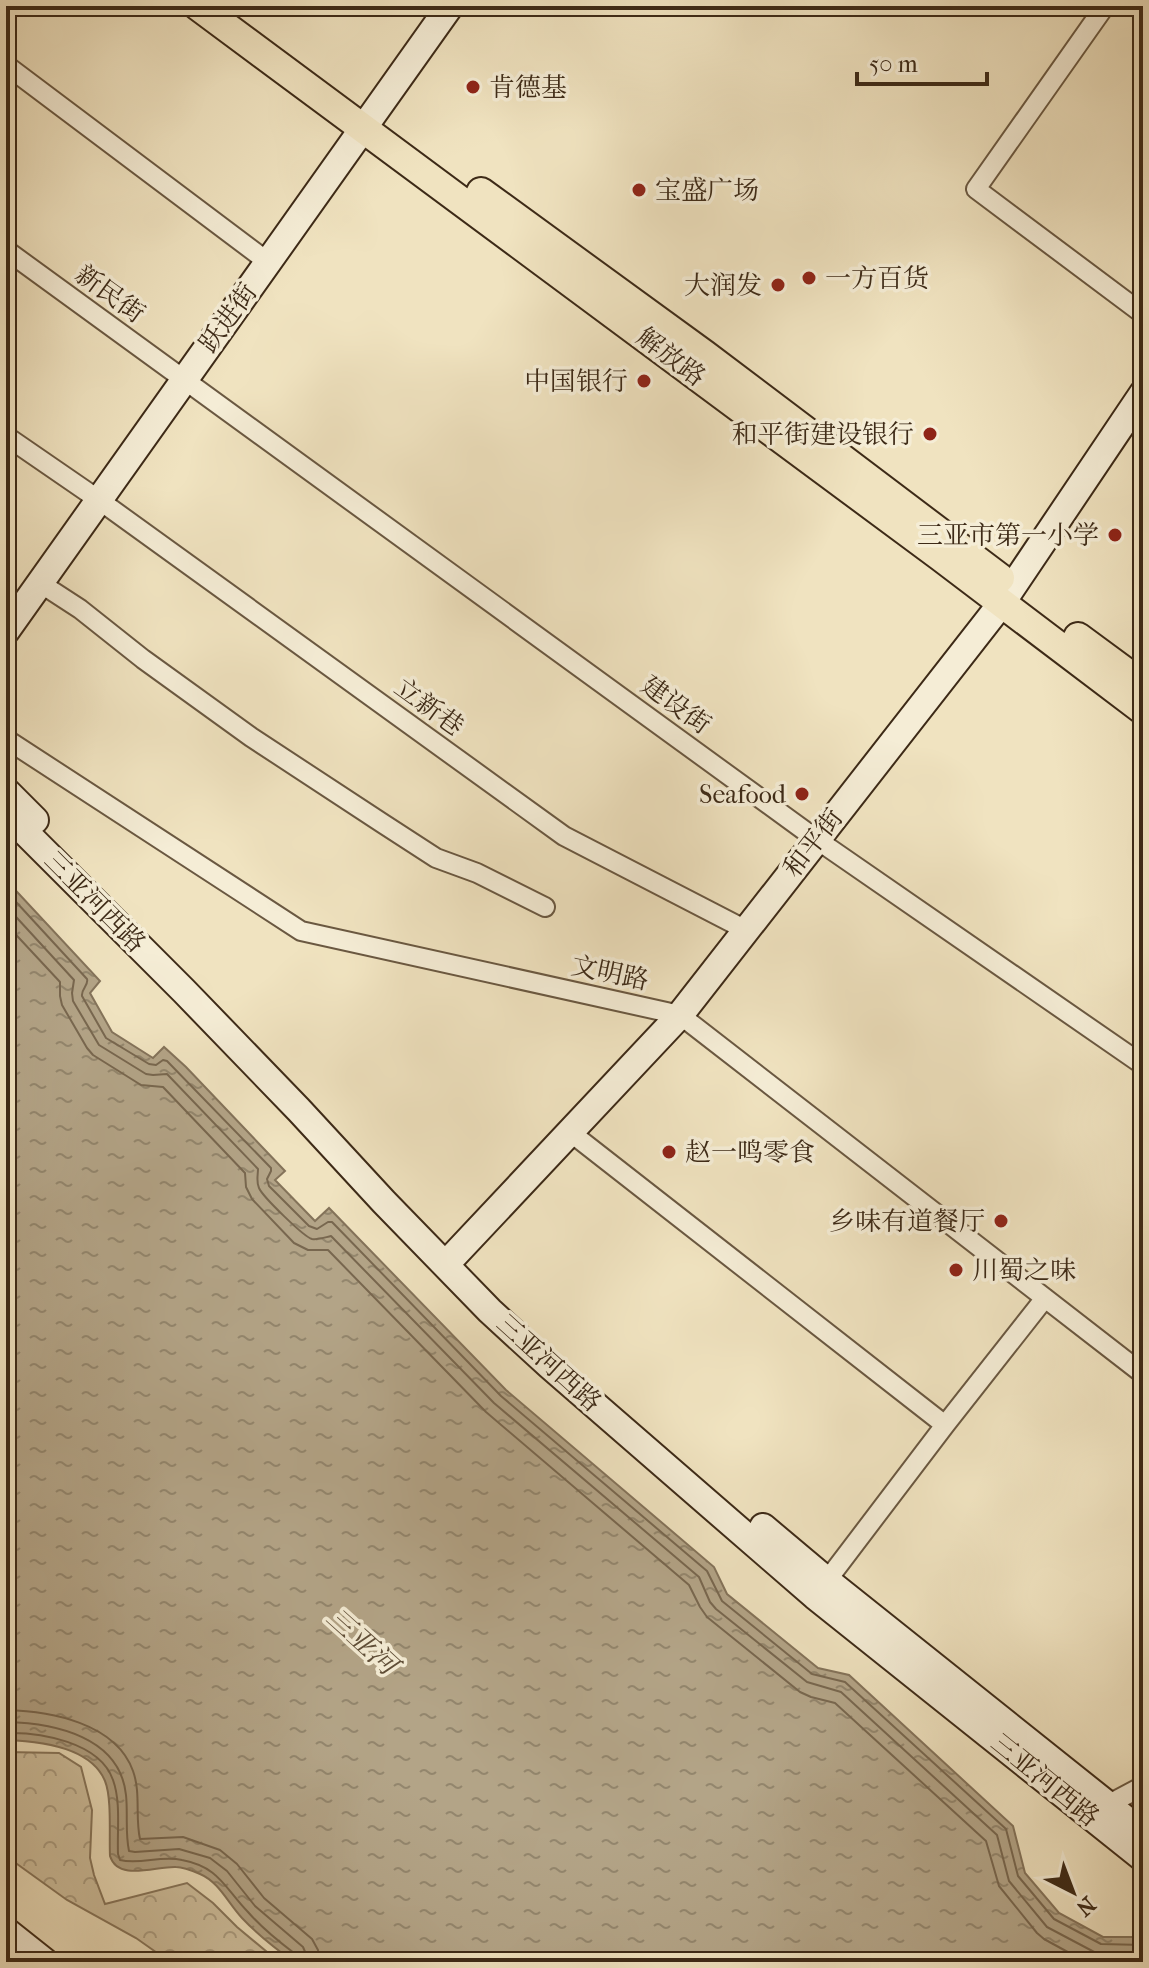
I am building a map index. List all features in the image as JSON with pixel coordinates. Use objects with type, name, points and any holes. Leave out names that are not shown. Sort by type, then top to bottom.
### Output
[{"type":"main road","name":"解放路","points":[[198,6],[369,122]]},
{"type":"main road","name":"解放路","points":[[230,6],[369,122],[941,557],[1143,685]]},
{"type":"main road","name":"跃进街","points":[[6,631],[450,6]]},
{"type":"main road","name":"和平街","points":[[450,1260],[680,1015],[1007,596],[1143,393]]},
{"type":"main road","name":"解放路","points":[[1007,596],[1143,710]]},
{"type":"main road","name":"三亚河西路","points":[[6,791],[450,1260],[490,1311],[550,1366],[1098,1810],[1143,1858]]},
{"type":"main road","name":"三亚河西路","points":[[6,813],[184,991],[384,1202],[450,1260]]},
{"type":"main road","name":"三亚河西路","points":[[1098,1810],[1143,1833]]},
{"type":"main road","points":[[6,1931],[45,1962]]},
{"type":"street","points":[[1105,6],[976,189],[1143,314]]},
{"type":"street","points":[[6,65],[268,262]]},
{"type":"street","name":"新民街","points":[[6,250],[183,380]]},
{"type":"street","name":"建设街","points":[[183,380],[816,839],[1143,1065]]},
{"type":"street","name":"立新巷","points":[[6,436],[564,836],[746,930]]},
{"type":"street","points":[[40,583],[80,609],[251,737],[436,858],[477,873],[545,907]]},
{"type":"street","name":"文明路","points":[[6,739],[301,931],[680,1015],[1143,1374]]},
{"type":"street","points":[[570,1132],[945,1425]]},
{"type":"street","points":[[821,1588],[1045,1298]]},
{"type":"street","points":[[1098,1810],[1143,1786]]},
{"type":"green space","points":[[6,1752],[59,1753],[81,1767],[92,1810],[90,1858],[105,1904],[187,1883],[279,1962],[170,1962],[136,1938],[67,1900],[6,1856]]},
{"type":"water","name":"三亚河","points":[[6,880],[100,981],[90,993],[112,1032],[153,1058],[164,1047],[285,1171],[275,1180],[315,1221],[329,1208],[506,1390],[714,1567],[727,1594],[818,1668],[849,1675],[1013,1826],[1025,1873],[1059,1913],[1103,1937],[1143,1937],[1143,1962],[294,1962],[248,1924],[207,1878],[179,1867],[129,1871],[114,1864],[110,1856],[107,1788],[98,1770],[88,1760],[62,1748],[6,1740]]},
{"type":"place","name":"肯德基","points":[[473,87]]},
{"type":"place","name":"宝盛广场","points":[[639,190]]},
{"type":"place","name":"一方百货","points":[[809,278]]},
{"type":"place","name":"大润发","points":[[778,285]]},
{"type":"place","name":"中国银行","points":[[644,381]]},
{"type":"place","name":"和平街建设银行","points":[[930,434]]},
{"type":"place","name":"三亚市第一小学","points":[[1115,535]]},
{"type":"place","name":"Seafood","points":[[802,794]]},
{"type":"place","name":"赵一鸣零食","points":[[669,1152]]},
{"type":"place","name":"乡味有道餐厅","points":[[1001,1221]]},
{"type":"place","name":"川蜀之味","points":[[956,1270]]}]
